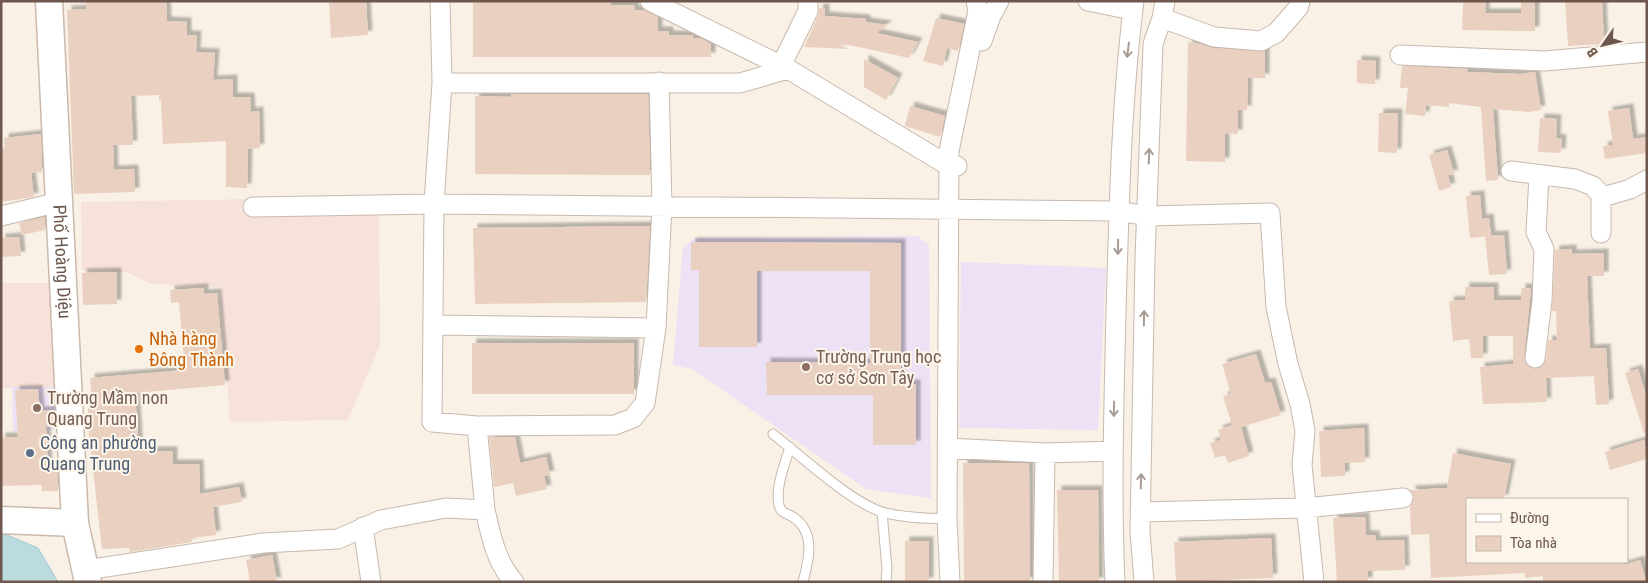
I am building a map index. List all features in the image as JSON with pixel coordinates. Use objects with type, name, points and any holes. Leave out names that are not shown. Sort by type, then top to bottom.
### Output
[{"type":"main road","name":"Phố Hoàng Diệu","points":[[49,1],[75,523],[87,576]]},
{"type":"main road","points":[[1,520],[75,523]]},
{"type":"street","points":[[440,1],[442,83],[434,204],[432,422],[477,426],[615,425],[633,418],[645,403],[656,328],[662,206],[660,82]]},
{"type":"street","points":[[650,1],[784,68],[949,166],[957,167],[961,130],[970,85],[983,37],[999,1]]},
{"type":"street","points":[[442,83],[740,82],[784,68],[808,12],[808,1]]},
{"type":"street","points":[[950,582],[947,520],[949,151],[978,12],[976,1]]},
{"type":"street","points":[[1088,1],[1133,6],[1126,62],[1118,211],[1113,451],[1115,582]]},
{"type":"street","points":[[1144,582],[1140,512],[1153,44],[1164,10],[1214,37],[1261,41],[1276,33],[1298,8],[1300,1]]},
{"type":"street","points":[[1400,55],[1545,61],[1647,52]]},
{"type":"street","points":[[1511,171],[1575,179],[1588,183],[1601,196],[1601,233]]},
{"type":"street","points":[[1535,358],[1542,301],[1544,249],[1536,232],[1539,175]]},
{"type":"street","points":[[1601,196],[1612,195],[1647,180]]},
{"type":"street","points":[[1,216],[59,202]]},
{"type":"street","points":[[254,206],[434,204],[948,209],[1118,211],[1147,216],[1270,213],[1276,307],[1305,431],[1302,465],[1314,582]]},
{"type":"street","points":[[434,325],[656,328]]},
{"type":"street","points":[[477,426],[485,510],[495,548],[506,572],[514,582]]},
{"type":"street","points":[[947,448],[1045,454],[1113,451]]},
{"type":"street","points":[[1043,582],[1045,454]]},
{"type":"street","points":[[1140,512],[1306,508],[1403,498]]},
{"type":"street","points":[[87,576],[263,543],[338,539],[381,520],[446,508],[485,510]]},
{"type":"street","points":[[363,527],[371,582]]},
{"type":"lane","points":[[773,434],[859,501],[882,512],[947,520]]},
{"type":"lane","points":[[790,448],[782,472],[779,505],[782,512],[794,517],[803,528],[808,539],[810,549],[804,582]]},
{"type":"lane","points":[[882,512],[887,569],[886,582]]},
{"type":"shaded area","points":[[379,197],[380,345],[348,420],[230,422],[220,287],[151,284],[126,272],[82,270],[81,202]]},
{"type":"shaded area","name":"Trường Trung học cơ sở Sơn Tây","points":[[917,236],[929,245],[931,498],[866,489],[692,369],[673,365],[683,247],[695,238]]},
{"type":"shaded area","points":[[961,262],[1106,268],[1098,430],[959,428]]},
{"type":"shaded area","points":[[1,283],[55,283],[61,387],[1,388]]},
{"type":"shaded area","name":"Trường Mầm non Quang Trung","points":[[12,387],[61,387],[61,429],[13,432]]},
{"type":"water","points":[[1,535],[7,535],[38,548],[58,582],[1,582]]},
{"type":"building","points":[[86,1],[166,1],[167,21],[187,22],[187,35],[197,35],[196,52],[215,53],[213,80],[233,79],[233,97],[250,97],[251,112],[259,111],[260,148],[248,149],[247,188],[226,187],[226,141],[163,144],[161,100],[159,100],[159,95],[131,96],[133,145],[113,145],[114,170],[134,169],[135,192],[74,194],[67,10],[86,9]]},
{"type":"building","points":[[329,1],[366,1],[368,35],[331,38]]},
{"type":"building","points":[[473,1],[611,1],[611,5],[635,5],[634,10],[643,10],[658,17],[658,31],[669,31],[669,35],[693,35],[693,38],[700,38],[711,44],[711,57],[473,57]]},
{"type":"building","points":[[1463,1],[1486,1],[1485,13],[1521,13],[1521,1],[1535,1],[1535,31],[1462,30]]},
{"type":"building","points":[[1565,1],[1602,1],[1604,44],[1568,46]]},
{"type":"building","points":[[819,8],[825,8],[825,16],[866,19],[866,22],[888,25],[876,33],[918,42],[909,58],[836,42],[848,49],[804,47],[818,16]]},
{"type":"building","points":[[936,18],[964,24],[958,51],[947,48],[943,66],[923,61]]},
{"type":"building","points":[[1188,42],[1213,48],[1265,51],[1265,78],[1248,78],[1247,110],[1238,110],[1238,134],[1225,133],[1225,162],[1186,161]]},
{"type":"building","points":[[864,59],[898,78],[886,100],[864,87]]},
{"type":"building","points":[[1357,60],[1376,61],[1375,84],[1357,83]]},
{"type":"building","points":[[1402,66],[1468,69],[1467,72],[1519,74],[1535,72],[1541,110],[1528,112],[1493,109],[1498,180],[1486,181],[1481,107],[1449,103],[1449,107],[1426,105],[1425,116],[1405,114],[1408,88],[1400,88]]},
{"type":"building","points":[[511,94],[648,94],[650,175],[475,174],[475,96],[511,97]]},
{"type":"building","points":[[910,106],[945,116],[940,137],[905,126]]},
{"type":"building","points":[[1629,108],[1633,139],[1647,137],[1647,153],[1605,159],[1603,146],[1613,145],[1608,111]]},
{"type":"building","points":[[1379,113],[1398,113],[1397,153],[1378,152]]},
{"type":"building","points":[[1540,118],[1557,119],[1556,138],[1562,139],[1561,153],[1538,152]]},
{"type":"building","points":[[41,134],[42,172],[31,173],[34,197],[1,202],[1,149],[5,148],[4,138]]},
{"type":"building","points":[[1447,150],[1454,174],[1448,175],[1451,187],[1439,191],[1429,155]]},
{"type":"building","points":[[1480,195],[1482,219],[1489,218],[1491,236],[1470,238],[1466,196]]},
{"type":"building","points":[[45,217],[45,230],[22,235],[19,223]]},
{"type":"building","points":[[650,226],[646,302],[475,304],[473,228]]},
{"type":"building","points":[[1504,235],[1507,274],[1489,275],[1485,236]]},
{"type":"building","points":[[19,237],[21,256],[1,257],[1,238]]},
{"type":"building","points":[[691,242],[901,243],[901,384],[916,384],[916,445],[873,445],[873,395],[767,395],[766,362],[870,363],[870,271],[757,271],[757,347],[699,347],[699,270],[691,270]]},
{"type":"building","points":[[1572,249],[1572,254],[1604,253],[1604,276],[1587,276],[1590,349],[1606,348],[1609,404],[1596,405],[1594,376],[1546,378],[1547,402],[1483,404],[1480,367],[1513,364],[1513,336],[1483,336],[1483,358],[1471,358],[1469,339],[1453,341],[1449,301],[1465,300],[1465,287],[1494,287],[1494,300],[1521,300],[1521,288],[1531,288],[1524,357],[1529,367],[1540,368],[1546,360],[1548,340],[1557,340],[1556,311],[1552,311],[1555,250]]},
{"type":"building","points":[[117,272],[117,304],[83,305],[82,273]]},
{"type":"building","points":[[204,288],[204,294],[217,293],[225,385],[135,393],[139,451],[173,451],[173,464],[199,464],[200,494],[239,487],[242,502],[213,507],[216,535],[192,538],[192,542],[130,552],[129,548],[102,549],[88,426],[88,401],[92,401],[90,378],[185,370],[179,302],[171,303],[170,290]]},
{"type":"building","points":[[472,343],[634,343],[634,394],[472,394]]},
{"type":"building","points":[[1256,354],[1265,383],[1271,382],[1281,415],[1241,427],[1249,456],[1228,463],[1225,455],[1215,458],[1210,443],[1221,440],[1218,430],[1232,425],[1223,396],[1231,394],[1222,364]]},
{"type":"building","points":[[1638,369],[1647,399],[1647,432],[1644,433],[1625,373]]},
{"type":"building","points":[[38,389],[40,411],[54,410],[55,426],[46,427],[48,469],[57,469],[58,491],[42,491],[42,485],[1,486],[1,437],[18,437],[15,390]]},
{"type":"building","points":[[1364,428],[1365,462],[1345,463],[1345,476],[1321,477],[1319,431]]},
{"type":"building","points":[[489,437],[515,437],[520,463],[546,457],[550,475],[544,476],[547,489],[516,496],[513,483],[494,487]]},
{"type":"building","points":[[1644,440],[1647,459],[1610,470],[1605,452]]},
{"type":"building","points":[[1453,453],[1511,464],[1504,498],[1466,498],[1466,563],[1623,563],[1624,565],[1640,560],[1646,582],[1543,582],[1543,576],[1525,578],[1525,573],[1431,578],[1429,534],[1411,535],[1410,507],[1414,497],[1410,490],[1447,488]]},
{"type":"building","points":[[963,463],[1029,463],[1030,582],[964,582]]},
{"type":"building","points":[[1057,490],[1098,490],[1099,582],[1059,582]]},
{"type":"building","points":[[1365,517],[1366,535],[1375,535],[1376,541],[1404,540],[1405,570],[1368,571],[1368,582],[1337,582],[1333,518]]},
{"type":"building","points":[[1271,538],[1273,578],[1176,582],[1174,542]]},
{"type":"building","points":[[905,541],[929,541],[929,582],[905,582]]},
{"type":"building","points":[[272,555],[277,582],[250,582],[246,560]]},
{"type":"place","name":"Nhà hàng Đông Thành","points":[[139,349]]},
{"type":"place","name":"Trường Trung học cơ sở Sơn Tây","points":[[806,367]]},
{"type":"place","name":"Trường Mầm non Quang Trung","points":[[37,408]]},
{"type":"place","name":"Công an phường Quang Trung","points":[[30,453]]}]
